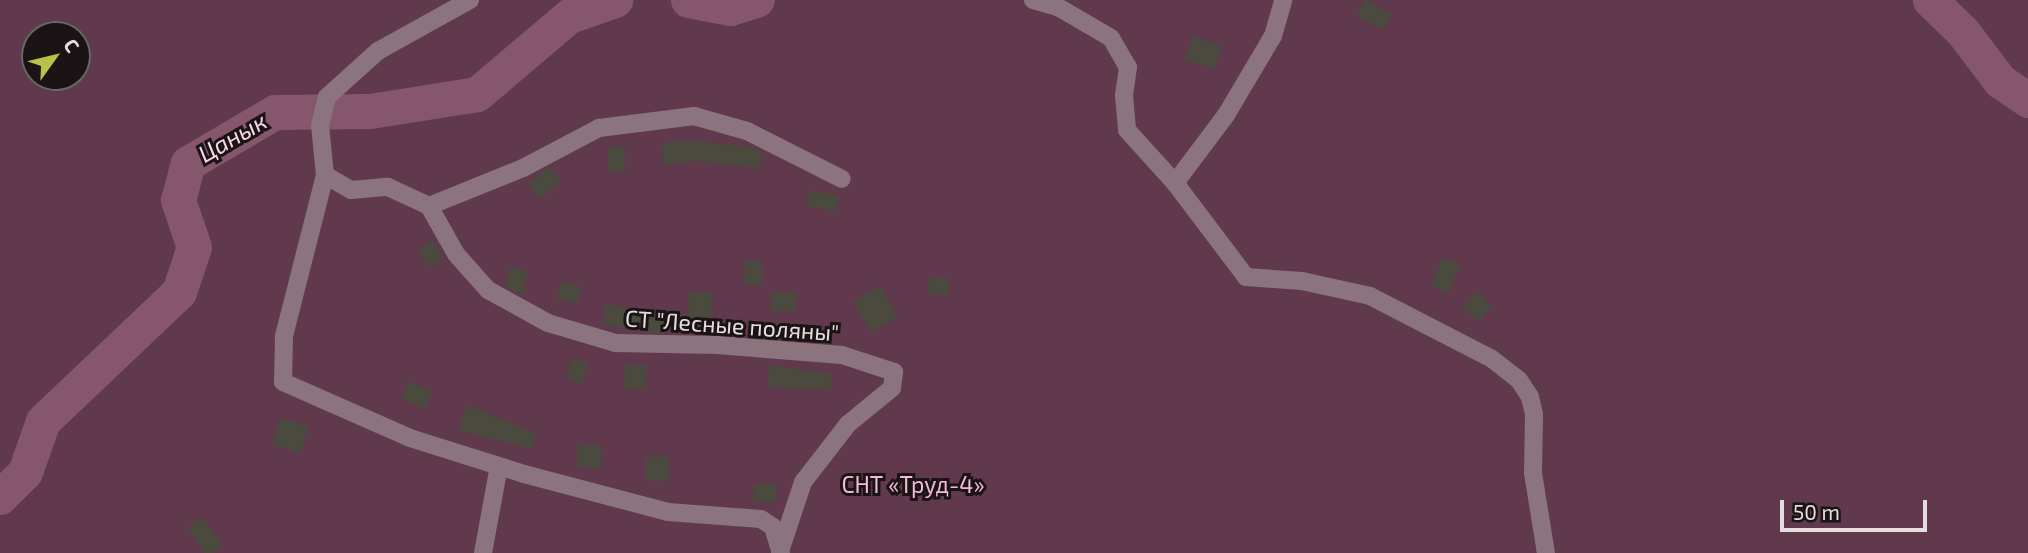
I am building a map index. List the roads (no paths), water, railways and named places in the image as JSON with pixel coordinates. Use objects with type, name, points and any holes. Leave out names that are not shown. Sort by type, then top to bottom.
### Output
[{"type":"street","points":[[470,0],[378,51],[327,97],[320,125],[325,175],[284,336],[284,382],[410,438],[499,466],[668,512],[761,519],[774,527],[780,552]]},
{"type":"street","points":[[1033,0],[1058,7],[1111,38],[1128,66],[1124,95],[1127,130],[1175,183],[1246,277],[1302,281],[1370,296],[1492,359],[1519,380],[1530,397],[1534,415],[1533,473],[1546,553]]},
{"type":"street","points":[[1175,183],[1226,115],[1267,47],[1283,0]]},
{"type":"street","points":[[325,175],[351,190],[388,187],[429,206],[523,168],[599,128],[694,116],[747,131],[842,179]]},
{"type":"street","name":"СТ \"Лесные поляны\"","points":[[429,206],[456,254],[488,290],[548,323],[615,343],[842,355],[894,372],[892,388],[848,424],[803,482],[780,552]]},
{"type":"street","points":[[483,553],[499,466]]},
{"type":"waterway","name":"Цанык","points":[[0,497],[25,472],[43,421],[179,292],[194,247],[178,200],[188,163],[275,112],[370,111],[477,94],[569,16],[615,0]]},
{"type":"waterway","name":"Цанык","points":[[688,0],[730,8],[757,0]]},
{"type":"waterway","name":"Цанык","points":[[1930,0],[1963,32],[2000,81],[2028,100]]},
{"type":"park label","name":"СНТ «Труд-4»","points":[[913,484]]}]
